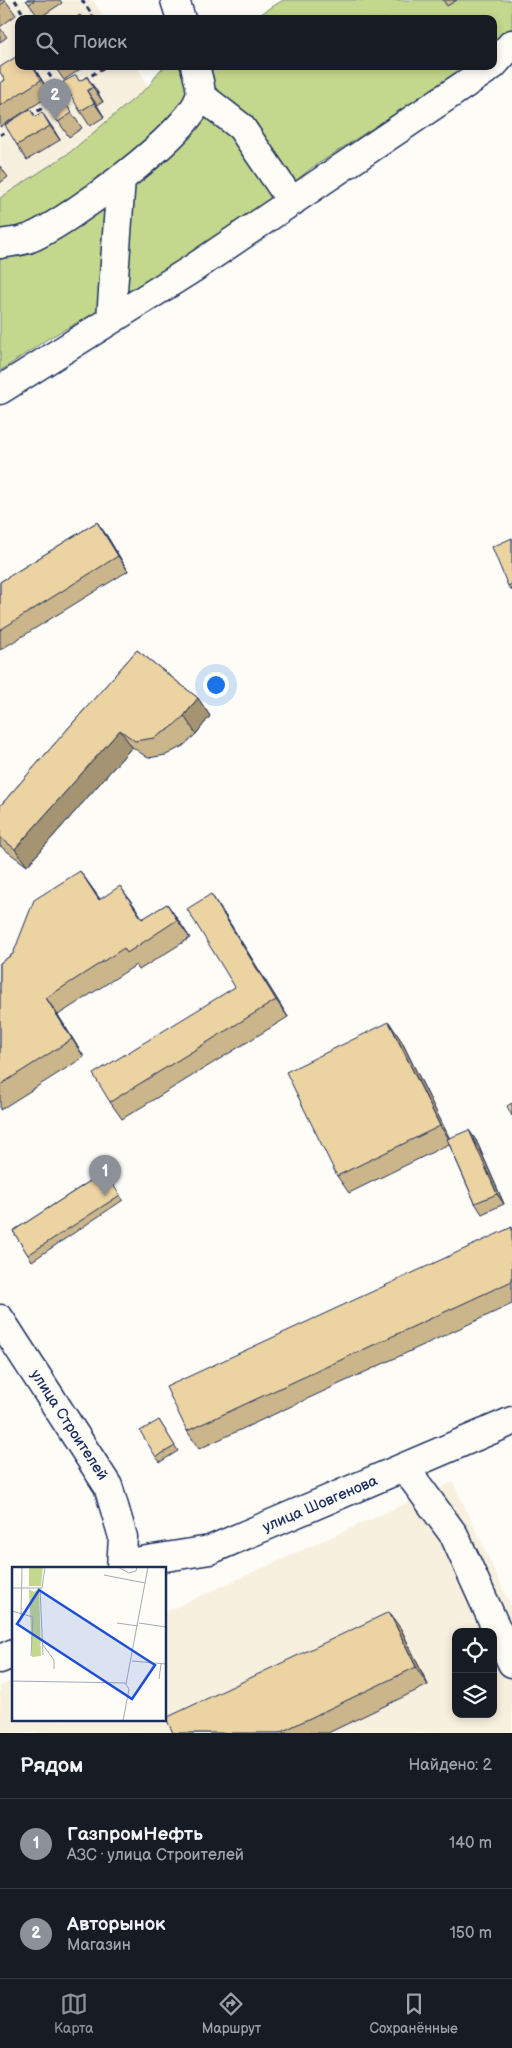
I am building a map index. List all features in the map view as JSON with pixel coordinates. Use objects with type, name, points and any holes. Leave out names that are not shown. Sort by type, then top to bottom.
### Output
[{"type":"street","points":[[175,0],[180,15]]},
{"type":"street","points":[[497,61],[512,44]]},
{"type":"street","points":[[0,244],[29,239],[77,211],[142,161],[188,118],[200,95],[196,70]]},
{"type":"street","points":[[0,390],[192,269],[489,70]]},
{"type":"street","points":[[200,95],[242,127],[292,202]]},
{"type":"street","points":[[111,319],[121,178]]},
{"type":"street","name":"улица Строителей","points":[[0,1319],[108,1486],[123,1537]]},
{"type":"street","name":"улица Шовгенова","points":[[123,1537],[121,1566],[210,1550],[512,1421]]},
{"type":"street","points":[[405,1468],[454,1535],[512,1663]]},
{"type":"street","points":[[0,1659],[12,1654]]},
{"type":"path","points":[[15,0],[24,15]]},
{"type":"path","points":[[82,0],[91,15]]},
{"type":"path","points":[[46,70],[63,94]]},
{"type":"path","points":[[24,120],[100,70]]},
{"type":"path","points":[[0,135],[16,125]]},
{"type":"shaded area","points":[[0,0],[93,0],[102,15],[15,15],[15,70],[139,70],[149,86],[69,153],[0,198]]},
{"type":"shaded area","points":[[453,1482],[512,1608],[512,1733],[0,1733],[0,1686],[12,1681],[12,1720],[166,1720],[166,1612]]},
{"type":"green space","points":[[283,0],[512,0],[512,30],[497,42],[497,15],[259,15]]},
{"type":"green space","points":[[160,70],[462,70],[310,169],[267,206],[119,300],[49,338],[0,371],[0,198],[69,153],[149,86]]},
{"type":"building","points":[[0,0],[5,0],[6,1],[0,5]]},
{"type":"building","points":[[26,0],[35,0],[29,4]]},
{"type":"building","points":[[15,58],[15,70],[35,70],[41,80],[0,106],[0,83],[5,80],[0,72],[0,67]]},
{"type":"building","points":[[76,75],[79,81],[87,77],[93,87],[87,91],[94,103],[80,111],[63,82]]},
{"type":"building","points":[[58,93],[72,113],[58,122],[45,102]]},
{"type":"building","points":[[30,109],[35,117],[42,112],[50,126],[17,145],[5,125]]},
{"type":"building","points":[[97,522],[118,556],[0,630],[0,582]]},
{"type":"building","points":[[512,538],[512,584],[508,586],[492,547]]},
{"type":"building","points":[[137,650],[198,698],[184,716],[171,728],[154,738],[135,741],[120,730],[15,849],[0,837],[0,806]]},
{"type":"building","points":[[80,871],[99,900],[120,886],[142,919],[167,904],[177,920],[127,953],[124,948],[46,998],[72,1039],[0,1085],[0,963],[13,954],[34,900]]},
{"type":"building","points":[[211,894],[276,1000],[110,1102],[93,1074],[235,987],[187,909]]},
{"type":"building","points":[[389,1022],[440,1126],[337,1176],[286,1072]]},
{"type":"building","points":[[512,1103],[512,1116],[507,1106]]},
{"type":"building","points":[[469,1130],[497,1194],[475,1203],[447,1139]]},
{"type":"building","points":[[104,1172],[120,1195],[28,1255],[13,1231]]},
{"type":"building","points":[[512,1227],[512,1281],[187,1431],[166,1387]]},
{"type":"building","points":[[159,1420],[175,1446],[156,1457],[140,1431]]},
{"type":"building","points":[[389,1612],[416,1667],[279,1733],[173,1733],[166,1718]]},
{"type":"place","name":"Авторынок","points":[[55,120]]},
{"type":"place","name":"ГазпромНефть","points":[[105,1196]]}]
